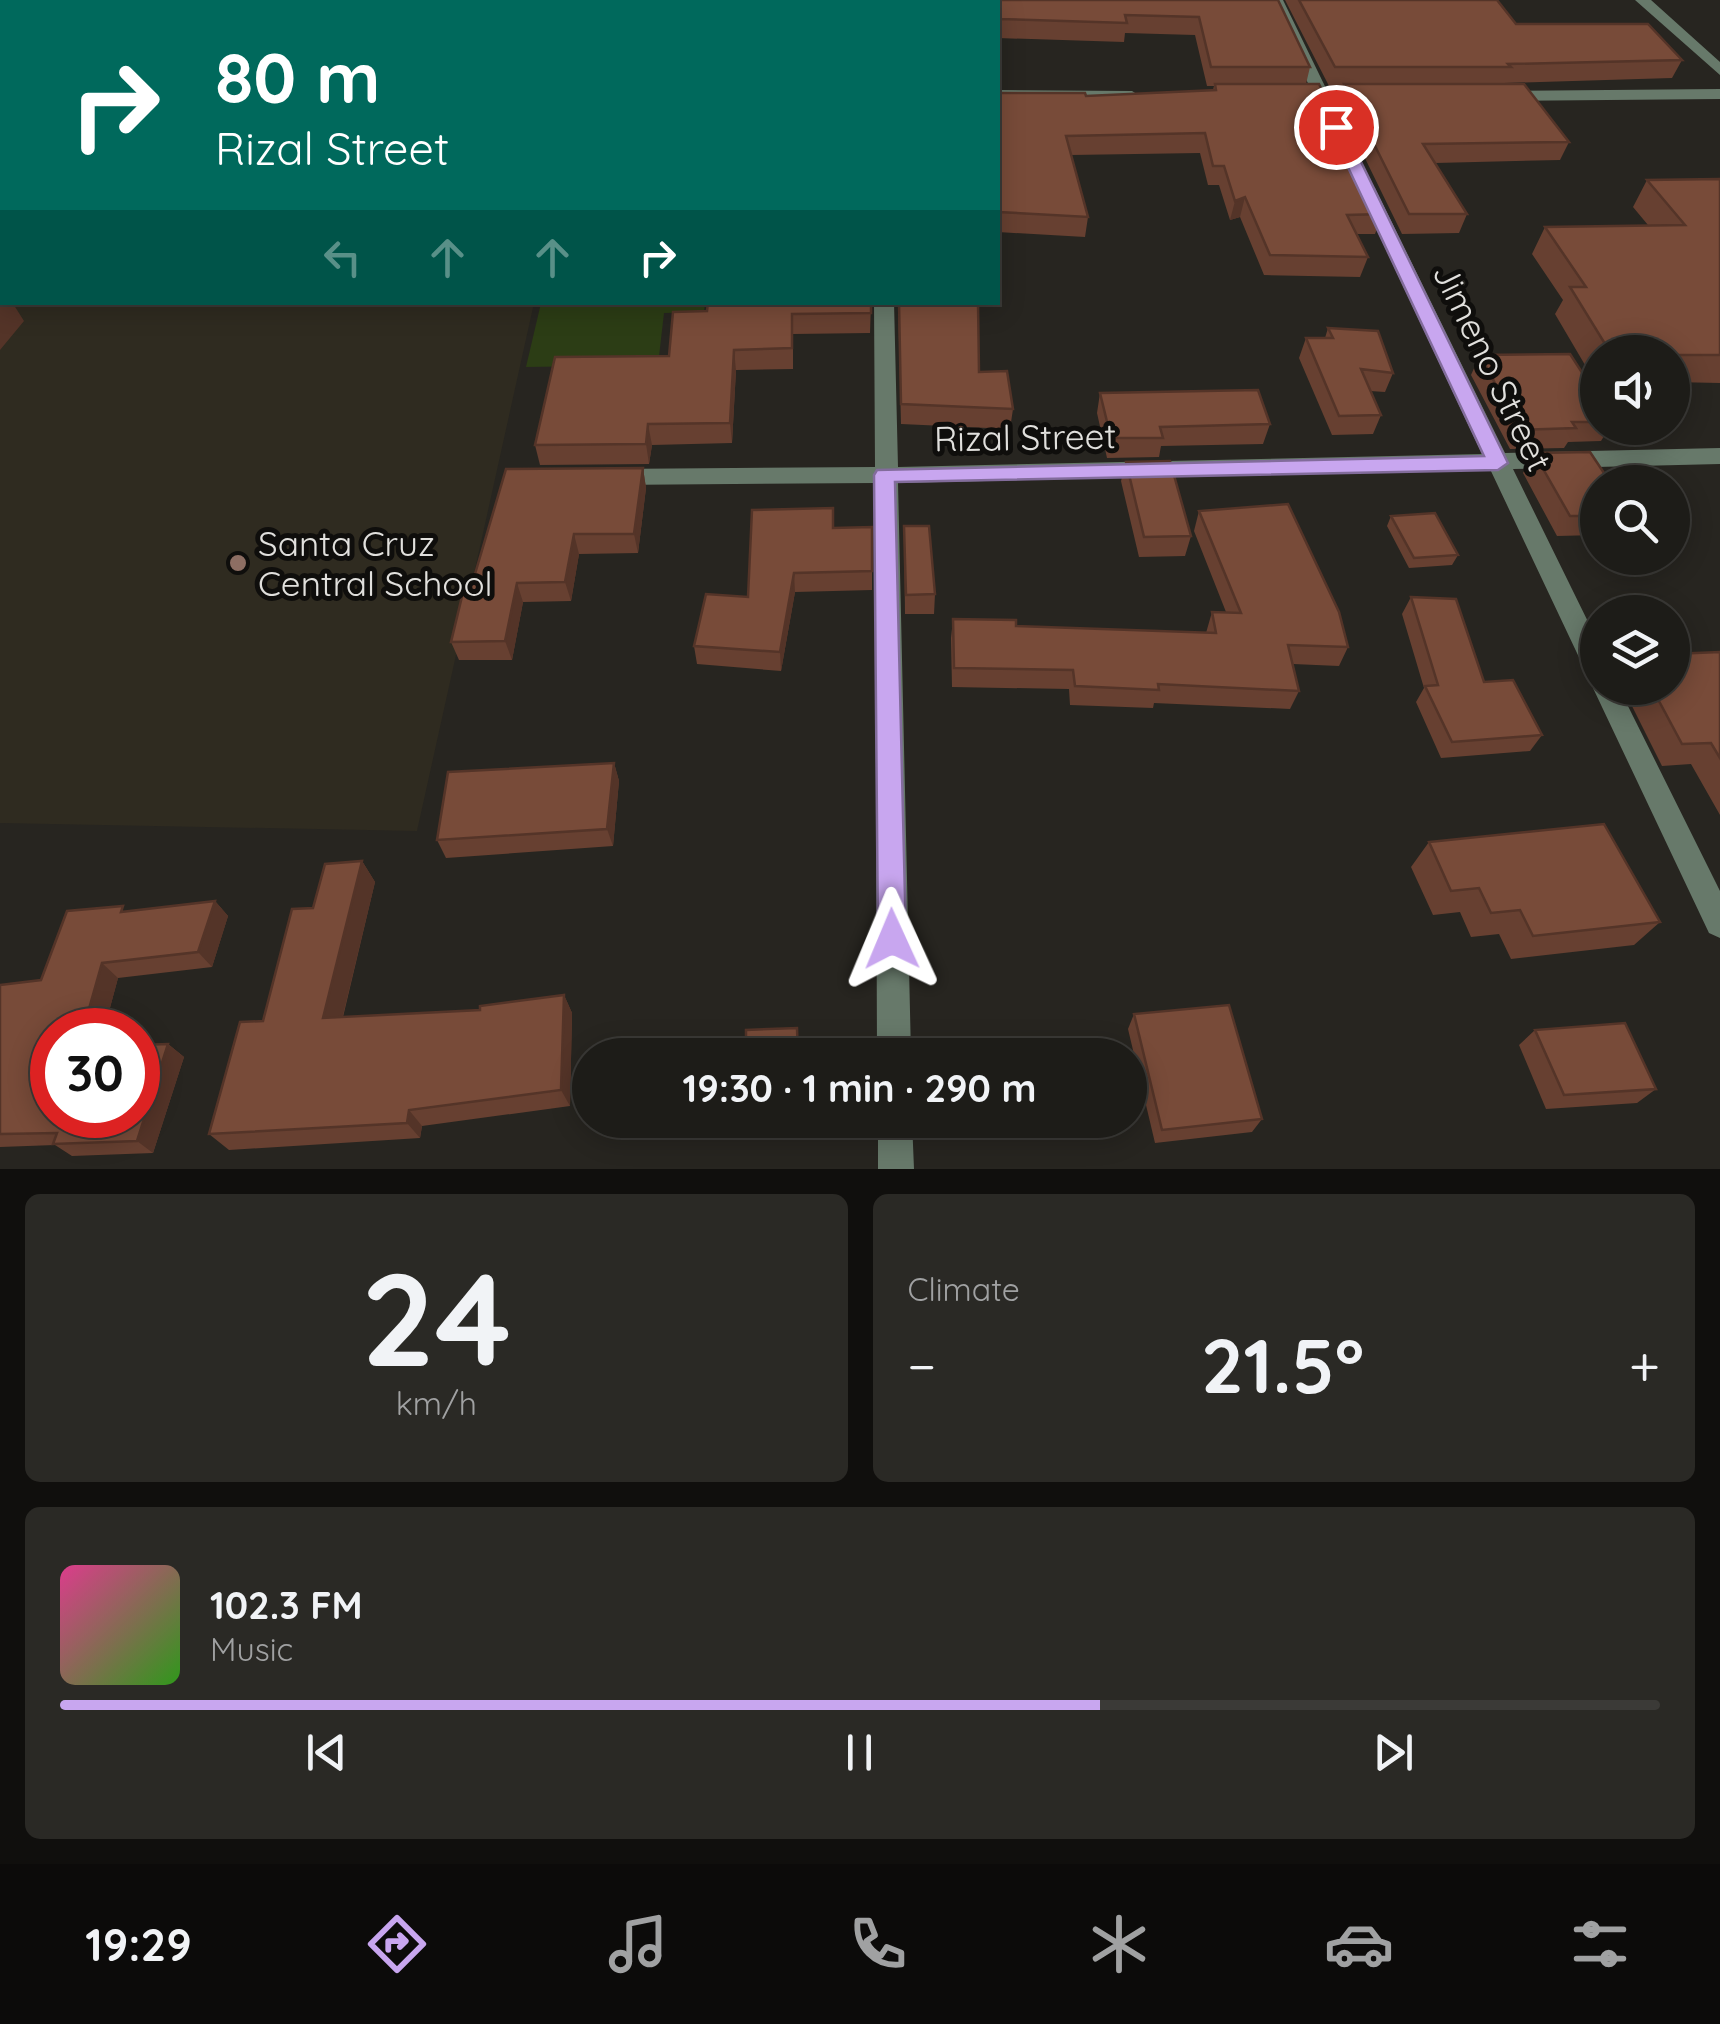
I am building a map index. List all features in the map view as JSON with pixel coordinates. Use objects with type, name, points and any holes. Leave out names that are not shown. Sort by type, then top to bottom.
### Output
[{"type":"street","points":[[1276,0],[1338,131]]},
{"type":"street","points":[[1642,0],[1720,70]]},
{"type":"street","points":[[1481,96],[1720,94]]},
{"type":"street","points":[[1000,95],[1156,96]]},
{"type":"street","name":"Jimeno Street","points":[[1355,165],[1580,633]]},
{"type":"street","points":[[884,305],[894,1038]]},
{"type":"street","name":"Rizal Street","points":[[590,477],[884,475],[1720,456]]},
{"type":"street","points":[[1614,705],[1720,924]]},
{"type":"street","points":[[896,1138],[896,1169]]},
{"type":"shaded area","name":"Santa Cruz Central School","points":[[0,305],[534,305],[417,831],[0,823]]},
{"type":"green space","points":[[541,305],[705,305],[704,312],[664,313],[658,365],[526,367]]},
{"type":"building","points":[[1000,0],[1278,0],[1310,67],[1211,67],[1199,17],[1125,15],[1127,23],[1000,19]]},
{"type":"building","points":[[1299,0],[1497,0],[1516,24],[1648,24],[1682,60],[1508,64],[1511,67],[1335,67]]},
{"type":"building","points":[[1215,84],[1319,84],[1383,214],[1347,215],[1368,257],[1270,255],[1245,197],[1235,201],[1224,166],[1213,166],[1205,133],[1066,136],[1088,217],[1000,212],[1000,93],[1086,96],[1216,90]]},
{"type":"building","points":[[1344,84],[1524,84],[1569,142],[1423,144],[1467,214],[1409,214]]},
{"type":"building","points":[[1720,179],[1720,355],[1690,355],[1690,335],[1600,335],[1570,287],[1586,287],[1545,227],[1685,225],[1647,180]]},
{"type":"building","points":[[708,305],[871,305],[871,313],[792,314],[792,348],[734,350],[730,423],[648,424],[646,444],[535,445],[555,357],[669,356],[673,312],[707,311]]},
{"type":"building","points":[[899,305],[978,305],[979,372],[1007,371],[1013,409],[901,404]]},
{"type":"building","points":[[1328,328],[1378,331],[1393,373],[1361,369],[1381,415],[1339,416],[1306,338],[1333,338]]},
{"type":"building","points":[[1570,354],[1580,369],[1580,422],[1572,422],[1576,428],[1520,430],[1480,355]]},
{"type":"building","points":[[1258,390],[1270,424],[1160,427],[1163,438],[1111,438],[1100,393]]},
{"type":"building","points":[[1590,452],[1599,465],[1580,465],[1580,516],[1570,516],[1534,453]]},
{"type":"building","points":[[1170,461],[1191,536],[1144,537],[1126,462]]},
{"type":"building","points":[[643,468],[634,534],[574,534],[565,582],[517,583],[505,641],[451,642],[465,584],[472,584],[506,469]]},
{"type":"building","points":[[1288,504],[1339,612],[1348,647],[1288,645],[1299,691],[1158,684],[1159,690],[1075,686],[1073,670],[954,668],[953,619],[1016,620],[1016,626],[1216,633],[1212,612],[1241,613],[1199,511]]},
{"type":"building","points":[[833,508],[833,528],[872,527],[872,571],[794,573],[780,652],[694,646],[706,594],[748,597],[752,510]]},
{"type":"building","points":[[1435,513],[1458,555],[1414,558],[1391,516]]},
{"type":"building","points":[[904,526],[929,526],[935,594],[906,595]]},
{"type":"building","points":[[1411,597],[1456,599],[1484,682],[1513,680],[1542,735],[1452,742],[1425,686],[1438,685]]},
{"type":"building","points":[[1720,652],[1720,758],[1711,743],[1682,744],[1661,705],[1690,705],[1690,653]]},
{"type":"building","points":[[614,763],[607,829],[437,840],[448,772]]},
{"type":"building","points":[[1604,824],[1660,922],[1533,936],[1520,910],[1491,913],[1479,888],[1451,891],[1429,842]]},
{"type":"building","points":[[362,861],[323,1018],[480,1010],[480,1006],[564,995],[561,1090],[409,1110],[407,1123],[209,1134],[240,1022],[263,1021],[292,909],[313,908],[325,864]]},
{"type":"building","points":[[215,901],[198,952],[102,963],[89,1008],[30,1008],[30,1133],[0,1134],[0,985],[41,980],[67,911],[123,906],[121,912]]},
{"type":"building","points":[[1229,1005],[1262,1119],[1162,1130],[1147,1068],[1147,1038],[1140,1038],[1134,1014]]},
{"type":"building","points":[[1625,1023],[1656,1089],[1564,1095],[1535,1030]]},
{"type":"building","points":[[797,1028],[797,1038],[746,1038],[746,1030]]},
{"type":"building","points":[[160,1044],[168,1044],[160,1069]]},
{"type":"building","points":[[55,1138],[138,1138],[137,1141],[53,1144]]},
{"type":"place","name":"Santa Cruz Central School","points":[[238,563]]},
{"type":"route","points":[[892,939],[884,475],[1498,463],[1336,127]]}]
